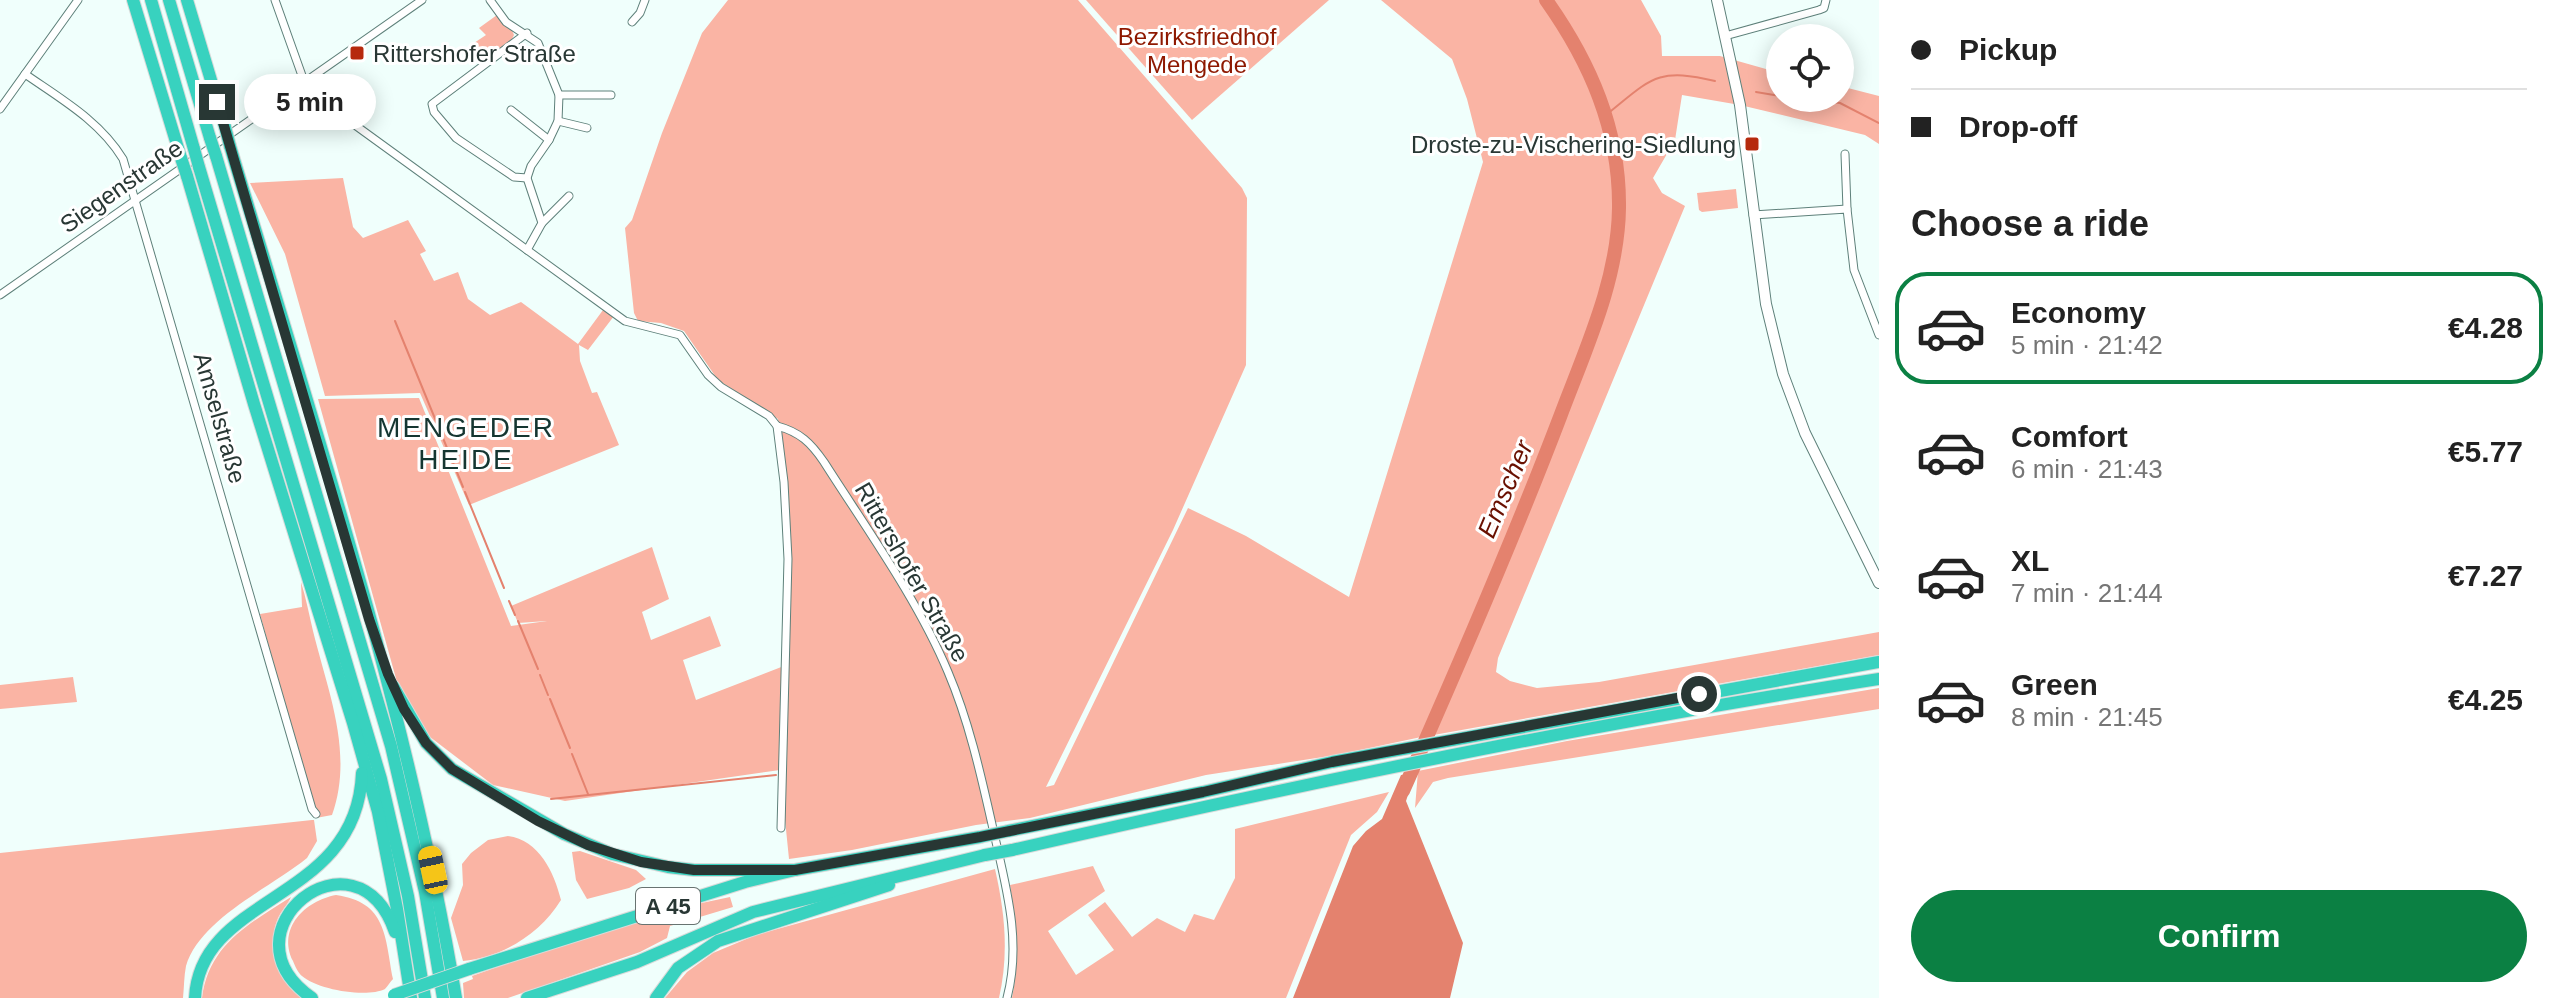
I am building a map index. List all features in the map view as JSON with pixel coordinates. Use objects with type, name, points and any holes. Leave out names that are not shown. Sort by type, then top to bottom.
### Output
[{"type":"highway","points":[[133,0],[353,723],[386,849],[411,998]]},
{"type":"highway","points":[[151,0],[381,779],[408,896],[425,998]]},
{"type":"highway","points":[[169,0],[391,746],[425,892],[443,998]]},
{"type":"highway","points":[[187,0],[369,619],[421,814],[456,998]]},
{"type":"highway","points":[[369,619],[388,674],[415,727],[438,756],[480,787],[564,834],[641,862],[694,870],[795,870]]},
{"type":"highway","name":"A 45","points":[[389,997],[745,882],[795,870],[980,837],[1379,753],[1879,662]]},
{"type":"highway","name":"A 45","points":[[527,998],[637,962],[753,912],[985,855],[1373,771],[1571,732],[1879,679]]},
{"type":"highway","points":[[195,998],[201,969],[221,938],[305,877],[339,845],[352,823],[360,798],[362,762]]},
{"type":"highway","points":[[656,998],[678,968],[718,941],[952,863]]},
{"type":"highway","points":[[312,998],[287,973],[280,958],[282,924],[292,907],[306,894],[329,885],[349,885],[378,899],[392,922],[409,982]]},
{"type":"main road","points":[[1717,0],[1740,105],[1766,304],[1790,395],[1805,433],[1879,583]]},
{"type":"street","points":[[0,109],[78,0]]},
{"type":"street","name":"Rittershofer Straße","points":[[275,0],[305,84],[326,104],[625,321],[680,335],[708,375],[721,387],[769,416],[777,426],[792,430],[804,438],[824,462],[926,625],[949,674],[967,725],[1010,903],[1013,971],[1007,998]]},
{"type":"street","name":"Siegenstraße","points":[[0,295],[422,0]]},
{"type":"street","points":[[490,0],[506,22],[538,43],[559,95],[558,121],[527,178],[542,223]]},
{"type":"street","points":[[632,22],[645,0]]},
{"type":"street","points":[[1725,36],[1819,10],[1824,8],[1826,0]]},
{"type":"street","points":[[527,33],[432,104],[434,112],[456,138],[514,177],[527,178]]},
{"type":"street","name":"Amselstraße","points":[[25,74],[96,125],[112,141],[123,159],[277,691],[316,814]]},
{"type":"street","points":[[559,95],[611,95]]},
{"type":"street","points":[[511,110],[549,140]]},
{"type":"street","points":[[558,121],[587,128]]},
{"type":"street","points":[[1845,154],[1854,270],[1879,335]]},
{"type":"street","points":[[527,250],[542,223],[569,196]]},
{"type":"street","points":[[1753,215],[1847,209]]},
{"type":"street","points":[[777,426],[788,559],[781,828]]},
{"type":"green space","points":[[728,0],[1078,0],[1242,188],[1247,198],[1246,365],[1173,530],[1046,787],[1054,785],[1188,508],[1246,536],[1349,597],[1483,162],[1467,99],[1452,59],[1381,0],[1641,0],[1661,36],[1662,56],[1720,56],[1766,69],[1766,111],[1682,95],[1675,140],[1653,178],[1662,193],[1685,206],[1498,658],[1496,672],[1510,681],[1537,688],[1599,682],[1879,632],[1879,655],[1428,736],[1443,700],[1426,736],[1336,755],[1206,775],[1030,818],[789,859],[780,770],[565,801],[493,785],[430,737],[397,682],[318,399],[419,398],[511,626],[547,621],[518,623],[511,606],[652,547],[669,599],[642,612],[651,640],[710,616],[721,646],[683,660],[696,700],[789,664],[790,558],[778,419],[718,380],[684,331],[661,323],[638,321],[634,313],[625,228],[632,220],[662,133],[702,33]]},
{"type":"green space","name":"Bezirksfriedhof Mengede","points":[[1086,0],[1329,0],[1192,120]]},
{"type":"green space","points":[[497,15],[514,35],[511,41],[486,59],[474,43],[486,35],[479,28]]},
{"type":"green space","points":[[1854,90],[1879,96],[1879,144],[1865,135],[1769,112],[1854,112]]},
{"type":"green space","points":[[343,178],[353,227],[363,238],[408,220],[426,251],[420,254],[434,281],[458,272],[468,299],[490,315],[521,302],[578,344],[603,310],[614,316],[588,350],[579,345],[580,361],[592,393],[597,392],[619,445],[469,505],[420,393],[325,396],[285,254],[250,183]]},
{"type":"green space","points":[[1736,189],[1738,208],[1699,210],[1697,193]]},
{"type":"green space","points":[[301,582],[340,746],[338,792],[332,815],[316,818],[260,614],[302,607]]},
{"type":"green space","points":[[73,677],[77,702],[0,709],[0,685]]},
{"type":"green space","points":[[1879,688],[1879,709],[1448,778],[1433,782],[1415,808],[1418,771],[1567,741]]},
{"type":"green space","points":[[1389,792],[1377,812],[1351,835],[1286,998],[1012,998],[1016,941],[1010,885],[1093,866],[1105,891],[1048,931],[1076,975],[1114,950],[1088,915],[1105,902],[1132,937],[1157,918],[1185,932],[1194,914],[1214,920],[1235,878],[1235,829]]},
{"type":"green space","points":[[314,820],[317,841],[307,858],[221,919],[194,949],[186,966],[183,998],[0,998],[0,853]]},
{"type":"green space","points":[[508,836],[528,844],[544,859],[561,900],[542,923],[519,942],[492,955],[463,961],[451,918],[463,885],[462,864],[488,840]]},
{"type":"green space","points":[[580,851],[636,870],[646,879],[629,888],[587,899],[576,880],[572,852]]},
{"type":"green space","points":[[995,869],[1004,934],[1004,965],[999,998],[665,998],[687,972],[713,953],[756,935]]},
{"type":"green space","points":[[336,895],[365,905],[381,924],[393,979],[385,989],[355,993],[331,989],[309,981],[297,969],[289,949],[291,927],[314,903]]},
{"type":"green space","points":[[291,897],[278,918],[274,951],[286,982],[302,998],[202,998],[206,979],[222,949],[246,927]]},
{"type":"green space","points":[[730,897],[733,907],[670,926],[667,938],[640,952],[508,998],[464,998],[463,983],[473,979],[472,976],[632,922]]},
{"type":"shaded area","points":[[1415,773],[1406,801],[1463,943],[1450,998],[1293,998],[1353,846],[1382,819],[1401,775]]},
{"type":"waterway","name":"Emscher","points":[[1403,791],[1542,464],[1589,341],[1613,262],[1619,208],[1618,179],[1608,124],[1589,72],[1546,0]]},
{"type":"waterway","points":[[1606,115],[1655,79],[1679,75],[1715,81]]},
{"type":"waterway","points":[[1756,92],[1766,94]]},
{"type":"waterway","points":[[1854,110],[1879,123]]},
{"type":"waterway","points":[[395,321],[463,487]]},
{"type":"waterway","points":[[465,492],[504,588]]},
{"type":"waterway","points":[[509,601],[515,615]]},
{"type":"waterway","points":[[518,621],[538,669]]},
{"type":"waterway","points":[[540,675],[548,695]]},
{"type":"waterway","points":[[550,699],[570,748]]},
{"type":"waterway","points":[[572,754],[588,794]]},
{"type":"waterway","points":[[551,799],[776,775]]},
{"type":"place","name":"Rittershofer Straße","points":[[357,53]]},
{"type":"place","name":"Droste-zu-Vischering-Siedlung","points":[[1752,144]]},
{"type":"district","name":"MENGEDER HEIDE","points":[[466,443]]},
{"type":"route","points":[[217,102],[369,619],[395,692],[426,743],[452,769],[538,821],[588,845],[668,867],[795,870],[980,837],[1203,792],[1332,762],[1699,694]]}]
